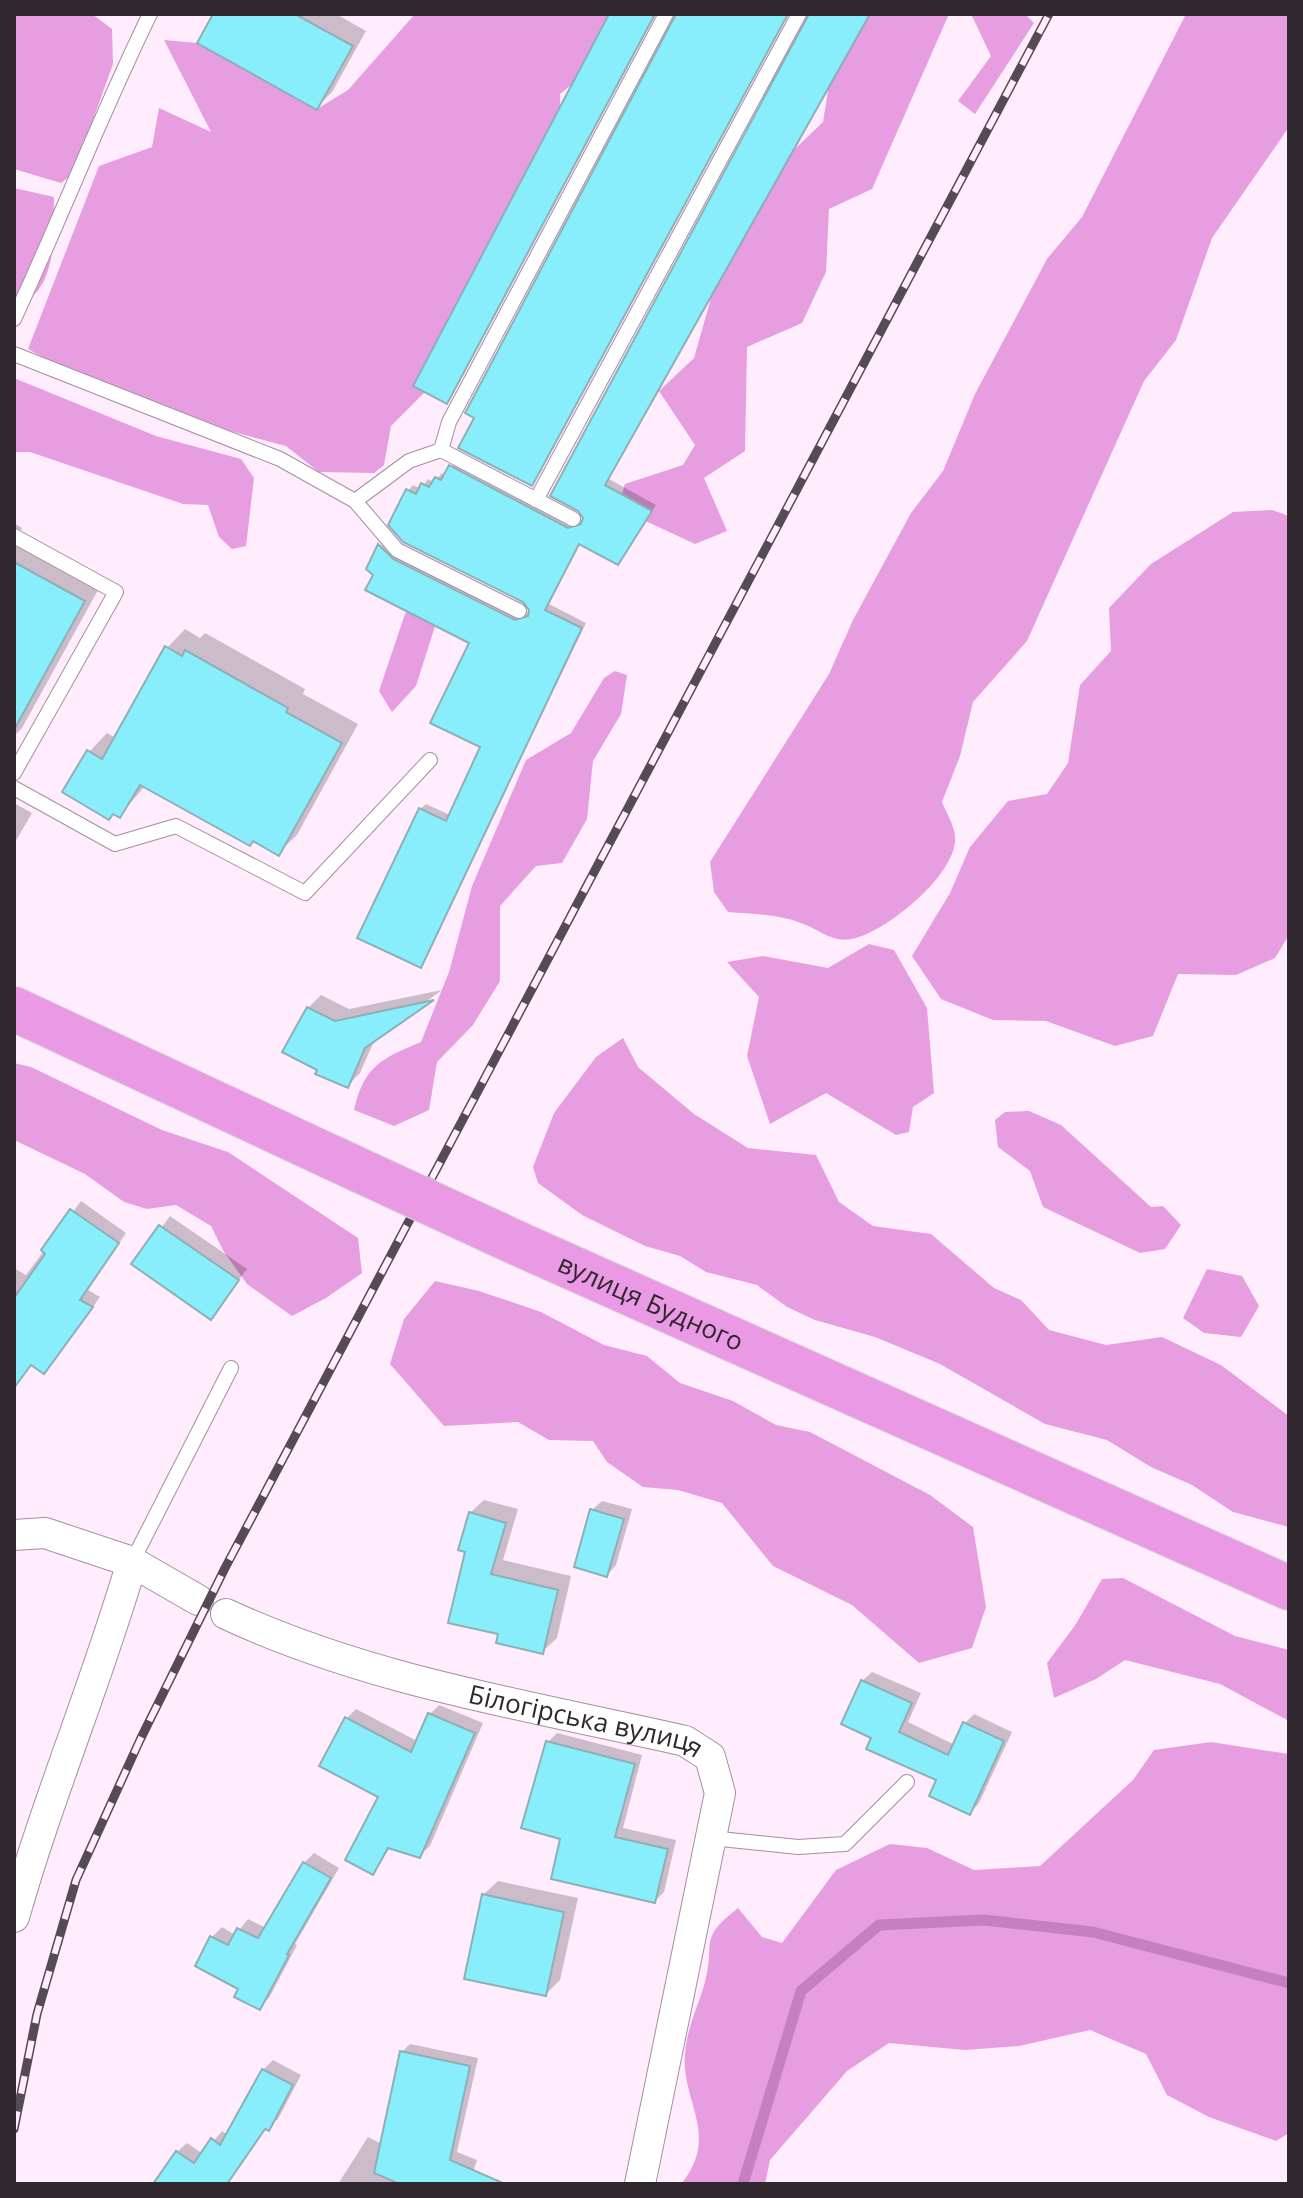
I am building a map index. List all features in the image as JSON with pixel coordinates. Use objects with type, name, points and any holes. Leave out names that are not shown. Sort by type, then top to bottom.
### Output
[{"type":"highway","name":"вулиця Будного","points":[[14,1009],[519,1244],[1289,1588]]},
{"type":"street","points":[[14,1535],[45,1533],[132,1562],[198,1600]]},
{"type":"street","points":[[14,1917],[39,1829],[85,1711],[132,1562]]},
{"type":"street","name":"Білогірська вулиця","points":[[226,1614],[291,1643],[390,1673],[685,1741],[710,1757],[720,1793],[640,2184]]},
{"type":"lane","points":[[14,319],[51,240],[108,98],[150,14]]},
{"type":"lane","points":[[441,450],[449,422],[666,14]]},
{"type":"lane","points":[[536,500],[799,14]]},
{"type":"lane","points":[[14,354],[280,459],[355,501],[397,550],[519,611]]},
{"type":"lane","points":[[355,501],[409,461],[441,450],[573,519]]},
{"type":"lane","points":[[14,536],[116,592],[14,773]]},
{"type":"lane","points":[[14,788],[115,844],[176,826],[305,893],[430,760]]},
{"type":"lane","points":[[132,1562],[231,1368]]},
{"type":"lane","points":[[198,1600],[226,1614]]},
{"type":"lane","points":[[711,1838],[798,1847],[845,1844],[907,1782]]},
{"type":"shaded area","points":[[14,14],[92,14],[112,29],[113,64],[74,173],[61,183],[14,169]]},
{"type":"shaded area","points":[[415,14],[619,14],[599,63],[560,94],[561,159],[447,370],[391,426],[384,465],[374,473],[319,472],[286,446],[125,403],[28,349],[99,166],[152,147],[159,108],[211,132],[164,40],[197,43],[317,109],[348,90]]},
{"type":"shaded area","points":[[869,14],[949,14],[872,189],[829,209],[826,272],[802,323],[747,347],[745,451],[704,478],[727,531],[695,544],[637,517],[621,497],[625,484],[683,465],[695,445],[659,391],[694,358],[711,298],[716,253],[759,183],[823,122],[829,85]]},
{"type":"shaded area","points":[[971,14],[1025,14],[1034,23],[975,114],[958,101],[991,56]]},
{"type":"shaded area","points":[[1186,14],[1289,14],[1289,127],[1212,238],[1176,340],[1144,381],[1027,641],[973,702],[960,756],[942,802],[955,836],[953,851],[945,867],[900,914],[883,926],[852,939],[831,937],[783,918],[728,912],[714,892],[710,862],[829,674],[853,620],[911,513],[943,471],[975,394],[1047,259],[1082,217]]},
{"type":"shaded area","points":[[14,188],[54,197],[53,245],[46,276],[29,300],[14,307]]},
{"type":"shaded area","points":[[14,378],[156,436],[241,459],[254,478],[246,546],[232,549],[219,537],[208,505],[183,504],[30,452],[14,452]]},
{"type":"shaded area","points":[[1272,510],[1289,516],[1289,935],[1275,958],[1236,975],[1178,974],[1153,1036],[1115,1046],[1046,1021],[993,1020],[941,999],[912,956],[950,893],[970,847],[1008,801],[1047,794],[1068,763],[1080,685],[1111,651],[1109,608],[1151,564],[1233,512]]},
{"type":"shaded area","points":[[411,609],[436,623],[416,686],[392,712],[379,691],[405,614]]},
{"type":"shaded area","points":[[615,671],[627,675],[621,714],[593,761],[587,819],[562,863],[536,866],[500,906],[500,981],[473,1025],[437,1062],[429,1110],[394,1126],[354,1110],[369,1073],[395,1053],[421,1042],[449,972],[472,886],[526,760],[571,733],[604,678]]},
{"type":"shaded area","points":[[869,944],[894,950],[927,1008],[934,1093],[913,1107],[909,1132],[896,1135],[826,1093],[770,1124],[747,1056],[759,997],[727,962],[763,956],[828,968]]},
{"type":"shaded area","points":[[623,1038],[638,1067],[694,1114],[748,1148],[816,1155],[839,1202],[873,1226],[931,1234],[994,1288],[1021,1300],[1049,1330],[1106,1345],[1162,1337],[1221,1365],[1289,1416],[1289,1527],[1233,1512],[1192,1485],[1151,1467],[1107,1440],[1045,1424],[940,1364],[875,1337],[815,1320],[787,1307],[757,1285],[706,1272],[680,1256],[645,1246],[582,1215],[538,1183],[533,1167],[554,1113],[596,1057]]},
{"type":"shaded area","points":[[14,1063],[31,1067],[162,1130],[228,1152],[358,1238],[362,1273],[326,1298],[292,1316],[247,1284],[224,1252],[211,1226],[176,1205],[147,1209],[124,1202],[85,1174],[14,1140]]},
{"type":"shaded area","points":[[1029,1111],[1061,1125],[1151,1207],[1163,1206],[1181,1225],[1165,1249],[1140,1253],[1043,1207],[1030,1171],[998,1147],[995,1120],[1005,1112]]},
{"type":"shaded area","points":[[1207,1269],[1242,1276],[1259,1306],[1241,1337],[1204,1333],[1183,1318]]},
{"type":"shaded area","points":[[435,1281],[479,1291],[541,1312],[604,1345],[647,1356],[680,1383],[733,1401],[776,1425],[810,1432],[930,1495],[973,1527],[986,1607],[972,1648],[919,1663],[852,1605],[773,1566],[722,1503],[678,1490],[643,1487],[607,1462],[593,1441],[549,1440],[518,1422],[444,1426],[390,1364],[404,1319]]},
{"type":"shaded area","points":[[1123,1578],[1235,1636],[1289,1650],[1289,1721],[1220,1684],[1125,1660],[1096,1679],[1054,1698],[1047,1663],[1076,1624],[1102,1579]]},
{"type":"shaded area","points":[[1211,1742],[1289,1754],[1289,2133],[1276,2141],[1209,2117],[1167,2095],[1146,2054],[1090,2030],[1019,2046],[965,2050],[889,2043],[847,2071],[770,2160],[765,2184],[681,2184],[698,2150],[699,2134],[685,2071],[688,2035],[705,1982],[712,1935],[738,1908],[762,1937],[782,1943],[836,1870],[890,1844],[927,1848],[974,1870],[1040,1866],[1133,1780],[1154,1750]]},
{"type":"building","points":[[213,14],[295,14],[353,46],[317,110],[197,43]]},
{"type":"building","points":[[609,14],[655,14],[447,404],[413,386]]},
{"type":"building","points":[[676,14],[788,14],[532,486],[458,448],[474,418],[465,413]]},
{"type":"building","points":[[809,14],[870,14],[605,485],[652,511],[618,565],[579,544],[545,610],[582,628],[421,968],[357,938],[419,808],[446,821],[480,747],[430,723],[469,643],[365,590],[373,575],[366,569],[378,544],[393,559],[515,620],[528,616],[529,610],[523,602],[403,542],[388,525],[406,489],[416,494],[421,483],[429,487],[435,477],[441,480],[449,465],[568,528],[581,524],[583,518],[578,511],[550,496]]},
{"type":"building","points":[[14,562],[85,601],[14,730]]},
{"type":"building","points":[[165,646],[182,656],[185,650],[288,708],[286,712],[342,743],[279,856],[253,841],[250,846],[140,785],[120,818],[113,814],[109,820],[62,792],[87,750],[102,759]]},
{"type":"building","points":[[434,1000],[365,1048],[348,1088],[315,1074],[317,1070],[282,1052],[307,1007],[335,1021]]},
{"type":"building","points":[[70,1209],[119,1243],[80,1300],[93,1307],[44,1374],[31,1365],[14,1388],[14,1298],[45,1254],[41,1250]]},
{"type":"building","points":[[159,1225],[239,1280],[211,1320],[131,1264]]},
{"type":"building","points":[[590,1509],[624,1519],[607,1577],[574,1567]]},
{"type":"building","points":[[469,1512],[506,1523],[491,1574],[558,1590],[543,1654],[496,1643],[498,1634],[448,1623],[465,1552],[458,1550]]},
{"type":"building","points":[[861,1680],[912,1703],[899,1732],[948,1755],[963,1722],[1004,1741],[970,1815],[929,1796],[936,1780],[866,1749],[871,1738],[841,1724]]},
{"type":"building","points":[[428,1713],[475,1733],[420,1858],[388,1848],[373,1875],[345,1860],[378,1797],[319,1766],[345,1717],[411,1752]]},
{"type":"building","points":[[546,1741],[635,1764],[615,1837],[668,1849],[655,1903],[551,1879],[560,1839],[521,1828]]},
{"type":"building","points":[[303,1862],[331,1878],[287,1954],[260,2010],[234,1997],[238,1989],[195,1966],[210,1936],[228,1945],[237,1928],[258,1938]]},
{"type":"building","points":[[482,1894],[564,1912],[546,1996],[464,1979]]},
{"type":"building","points":[[400,2051],[470,2066],[450,2160],[505,2184],[400,2184],[374,2173]]},
{"type":"building","points":[[262,2069],[293,2085],[269,2131],[265,2129],[227,2184],[153,2184],[176,2151],[194,2163],[211,2138],[220,2145]]},
{"type":"waterway","points":[[743,2184],[801,1991],[879,1925],[984,1920],[1093,1932],[1289,1983]]},
{"type":"railway","points":[[14,2129],[37,2014],[76,1880],[140,1740],[225,1568],[1049,14]]}]
